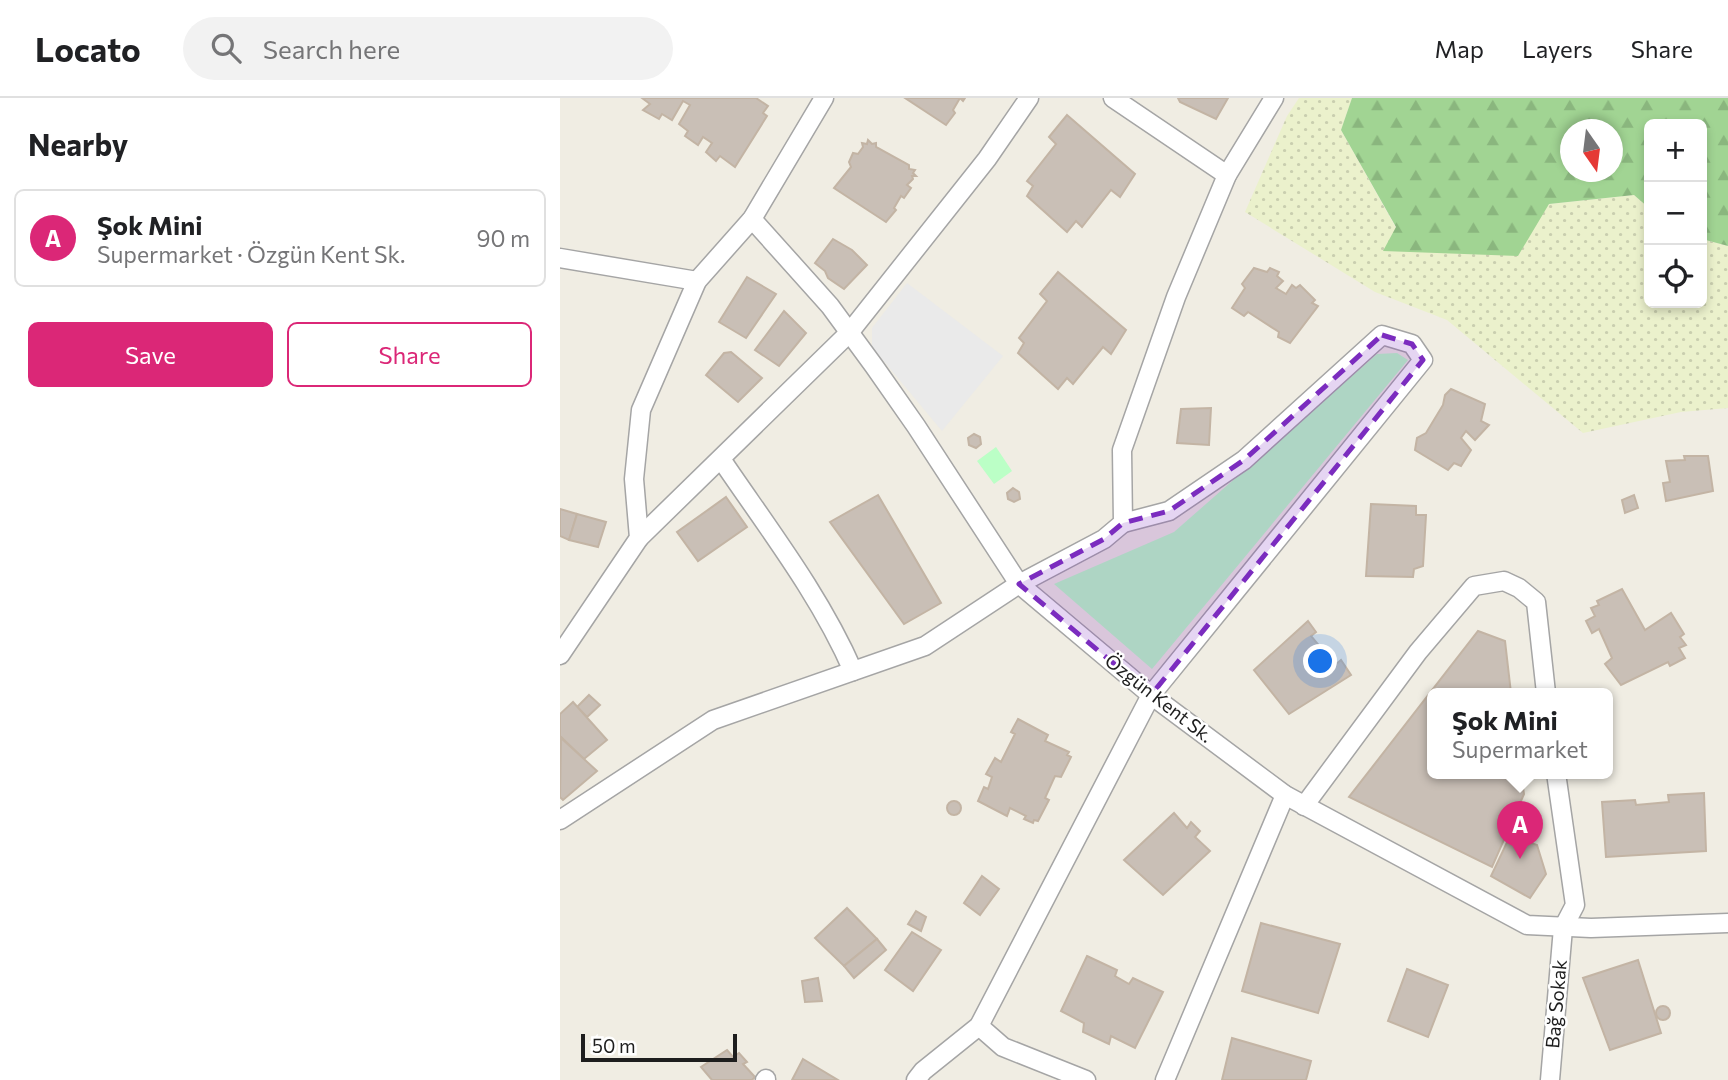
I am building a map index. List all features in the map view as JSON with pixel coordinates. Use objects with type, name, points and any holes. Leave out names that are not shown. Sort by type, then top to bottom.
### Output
[{"type":"street","points":[[639,538],[634,479],[641,410],[697,281],[751,219],[824,98]]},
{"type":"street","points":[[560,655],[639,538],[849,333],[987,159],[1029,98]]},
{"type":"street","points":[[1113,98],[1227,175]]},
{"type":"street","points":[[1123,523],[1122,450],[1176,297],[1227,175],[1274,98]]},
{"type":"street","name":"Özgün Kent Sk.","points":[[751,219],[830,306],[916,426],[1019,584],[1151,695],[1285,795],[1527,925],[1563,928],[1728,923]]},
{"type":"street","points":[[560,258],[697,281]]},
{"type":"street","points":[[560,820],[713,720],[925,646],[1019,584],[1104,539],[1123,523],[1169,511],[1244,460],[1382,335],[1412,344],[1423,360],[1151,695],[979,1026],[923,1071],[916,1080]]},
{"type":"street","points":[[721,459],[820,606],[853,671]]},
{"type":"street","points":[[1304,806],[1418,652],[1474,586],[1504,581],[1519,588],[1536,602],[1545,688]]},
{"type":"street","name":"Bağ Sokak","points":[[1550,1080],[1563,928],[1575,905],[1557,779]]},
{"type":"street","points":[[1164,1080],[1285,795]]},
{"type":"street","points":[[979,1026],[1003,1047],[1086,1080]]},
{"type":"highlighted area","points":[[1382,335],[1412,344],[1423,360],[1151,695],[1019,584],[1104,539],[1123,523],[1169,511],[1244,460]]},
{"type":"green space","points":[[1299,98],[1352,98],[1341,130],[1396,228],[1384,251],[1549,204],[1634,195],[1644,203],[1644,308],[1707,308],[1707,240],[1728,246],[1728,408],[1681,412],[1583,433],[1447,320],[1375,292],[1245,212],[1287,116]]},
{"type":"green space","points":[[1352,98],[1728,98],[1728,246],[1707,240],[1707,119],[1644,119],[1644,204],[1634,195],[1549,204],[1518,256],[1383,251],[1396,227],[1341,130]]},
{"type":"green space","points":[[1397,353],[1408,360],[1152,669],[1054,584],[1174,532],[1377,354]]},
{"type":"green space","points":[[996,447],[1012,471],[994,484],[977,461]]},
{"type":"shaded area","points":[[907,283],[1003,356],[942,431],[872,347],[872,328]]},
{"type":"building","points":[[642,98],[756,98],[768,106],[763,113],[767,116],[735,167],[720,156],[716,161],[706,152],[712,143],[703,137],[698,145],[685,136],[688,131],[679,124],[690,105],[683,101],[672,120],[662,114],[659,119],[643,110],[650,104]]},
{"type":"building","points":[[905,98],[960,98],[953,110],[955,113],[946,125]]},
{"type":"building","points":[[1178,98],[1228,98],[1216,119],[1180,102]]},
{"type":"building","points":[[1067,115],[1135,174],[1120,197],[1111,190],[1082,227],[1076,221],[1067,232],[1027,196],[1033,186],[1027,181],[1056,144],[1049,137]]},
{"type":"building","points":[[868,140],[909,165],[909,169],[915,170],[913,173],[916,176],[912,176],[913,179],[907,185],[911,188],[904,198],[901,196],[894,208],[896,210],[886,222],[834,188],[851,167],[849,162],[853,153],[858,154],[863,147],[862,143],[867,144]]},
{"type":"building","points":[[833,239],[852,250],[867,265],[844,289],[828,278],[825,271],[815,263]]},
{"type":"building","points":[[1254,268],[1267,272],[1270,268],[1279,272],[1277,276],[1283,281],[1276,288],[1286,294],[1292,285],[1296,288],[1300,285],[1315,300],[1312,303],[1318,306],[1290,343],[1278,337],[1279,332],[1248,312],[1244,316],[1232,308],[1245,288],[1242,284]]},
{"type":"building","points":[[1058,272],[1126,330],[1111,354],[1103,347],[1073,384],[1067,378],[1058,389],[1018,353],[1024,343],[1019,338],[1047,301],[1040,294]]},
{"type":"building","points":[[747,277],[776,294],[746,338],[719,322]]},
{"type":"building","points":[[784,311],[806,333],[779,366],[755,350]]},
{"type":"building","points":[[731,352],[762,378],[738,402],[706,375],[724,353]]},
{"type":"building","points":[[1451,389],[1485,404],[1481,421],[1489,425],[1475,440],[1466,431],[1461,438],[1471,450],[1461,466],[1454,463],[1448,470],[1415,450],[1417,438],[1426,433],[1443,405],[1445,395]]},
{"type":"building","points":[[1211,408],[1209,445],[1177,443],[1181,409]]},
{"type":"building","points":[[974,434],[980,437],[981,444],[976,448],[969,445],[968,438]]},
{"type":"building","points":[[1684,456],[1708,456],[1713,491],[1666,501],[1663,483],[1670,482],[1666,461],[1685,460]]},
{"type":"building","points":[[1013,488],[1019,492],[1020,499],[1014,502],[1008,499],[1007,493]]},
{"type":"building","points":[[878,495],[941,603],[904,624],[830,522]]},
{"type":"building","points":[[1634,495],[1638,508],[1625,513],[1622,500]]},
{"type":"building","points":[[726,497],[747,527],[698,561],[677,532]]},
{"type":"building","points":[[1371,504],[1416,506],[1416,515],[1426,515],[1423,566],[1414,569],[1413,577],[1366,576]]},
{"type":"building","points":[[560,509],[577,514],[569,540],[560,536]]},
{"type":"building","points":[[577,514],[606,522],[598,547],[569,540]]},
{"type":"building","points":[[1622,589],[1645,630],[1671,613],[1684,634],[1680,637],[1686,645],[1679,648],[1685,658],[1670,666],[1668,662],[1621,685],[1605,664],[1612,658],[1599,629],[1592,633],[1586,621],[1595,616],[1591,608],[1599,605],[1597,601]]},
{"type":"building","points":[[1308,621],[1316,632],[1311,636],[1335,665],[1341,660],[1351,675],[1289,714],[1254,670]]},
{"type":"building","points":[[1478,631],[1505,641],[1510,688],[1434,688]]},
{"type":"building","points":[[589,695],[600,705],[587,717],[577,707]]},
{"type":"building","points":[[1427,697],[1427,779],[1522,779],[1524,794],[1492,867],[1349,797]]},
{"type":"building","points":[[573,702],[607,740],[584,759],[560,736],[560,714]]},
{"type":"building","points":[[1018,719],[1048,735],[1045,741],[1069,752],[1067,755],[1071,757],[1061,777],[1055,776],[1045,798],[1049,800],[1038,821],[1034,820],[1033,823],[1010,808],[1007,816],[978,801],[984,787],[988,789],[992,777],[986,774],[995,758],[1001,762],[1015,734],[1011,732]]},
{"type":"building","points":[[561,738],[597,771],[563,800],[560,797]]},
{"type":"building","points":[[1704,793],[1706,851],[1606,857],[1602,802],[1635,800],[1636,805],[1669,802],[1668,795]]},
{"type":"building","points":[[954,801],[959,803],[959,813],[954,815],[949,813],[947,808],[949,803]]},
{"type":"building","points":[[1174,813],[1187,828],[1191,822],[1200,831],[1195,837],[1210,851],[1163,895],[1124,860]]},
{"type":"building","points":[[1510,836],[1537,845],[1546,874],[1530,898],[1491,876]]},
{"type":"building","points":[[982,876],[999,889],[980,915],[964,903]]},
{"type":"building","points":[[847,908],[877,939],[844,966],[815,938]]},
{"type":"building","points":[[916,911],[926,917],[921,931],[908,924]]},
{"type":"building","points":[[1261,923],[1340,944],[1318,1013],[1242,991]]},
{"type":"building","points":[[912,932],[941,950],[913,991],[885,970]]},
{"type":"building","points":[[877,939],[886,950],[854,978],[844,966]]},
{"type":"building","points":[[1087,956],[1117,970],[1115,976],[1129,984],[1133,978],[1163,992],[1135,1048],[1111,1036],[1109,1044],[1083,1032],[1084,1023],[1061,1011]]},
{"type":"building","points":[[1638,960],[1661,1033],[1610,1050],[1583,978]]},
{"type":"building","points":[[1407,969],[1448,985],[1428,1037],[1388,1021]]},
{"type":"building","points":[[818,978],[822,1001],[805,1002],[802,981]]},
{"type":"building","points":[[1660,1006],[1666,1006],[1670,1013],[1666,1020],[1660,1020],[1656,1016],[1656,1010]]},
{"type":"building","points":[[1232,1038],[1311,1061],[1306,1080],[1222,1080]]},
{"type":"building","points":[[727,1050],[733,1057],[739,1053],[747,1062],[743,1064],[755,1077],[752,1080],[712,1080],[701,1067]]},
{"type":"building","points":[[803,1059],[838,1080],[792,1080]]},
{"type":"place","name":"Şok Mini","points":[[1520,859]]}]
